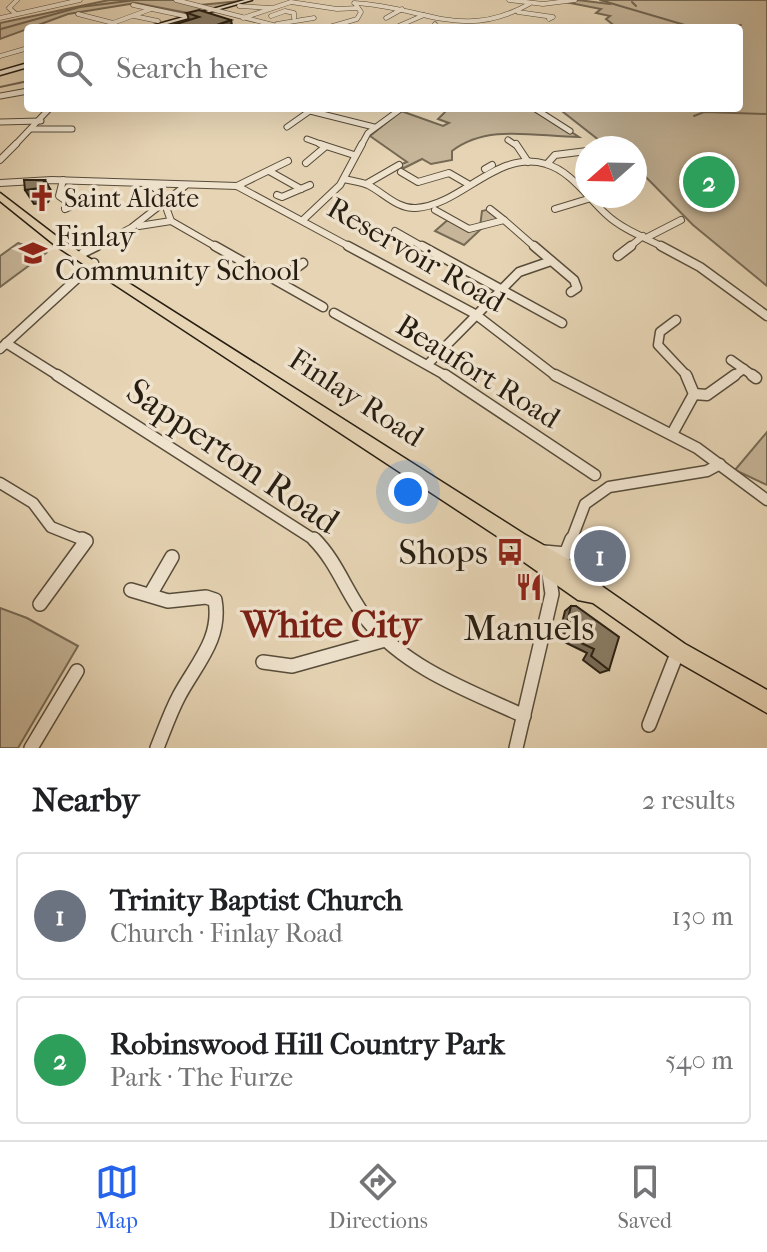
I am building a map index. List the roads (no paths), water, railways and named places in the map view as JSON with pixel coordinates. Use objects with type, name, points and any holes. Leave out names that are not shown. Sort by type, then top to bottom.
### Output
[{"type":"highway","name":"Finlay Road","points":[[4,200],[57,240],[498,527],[678,651],[767,702]]},
{"type":"main road","points":[[160,24],[250,0]]},
{"type":"main road","points":[[0,73],[24,66]]},
{"type":"street","points":[[16,14],[9,8],[17,0]]},
{"type":"street","points":[[0,18],[56,2],[80,0]]},
{"type":"street","points":[[176,0],[266,24]]},
{"type":"street","points":[[200,5],[209,0]]},
{"type":"street","points":[[386,5],[398,0]]},
{"type":"street","points":[[509,0],[529,4],[575,0]]},
{"type":"street","points":[[354,1],[472,24]]},
{"type":"street","points":[[344,24],[359,17],[354,1]]},
{"type":"street","points":[[243,18],[297,2],[337,9],[358,8]]},
{"type":"street","points":[[239,6],[252,4],[271,8]]},
{"type":"street","points":[[490,24],[503,21],[529,4]]},
{"type":"street","points":[[280,5],[305,9]]},
{"type":"street","points":[[133,6],[185,16]]},
{"type":"street","points":[[414,12],[423,8]]},
{"type":"street","points":[[78,14],[106,23],[151,9]]},
{"type":"street","points":[[386,18],[402,9]]},
{"type":"street","points":[[271,16],[285,11],[294,13],[294,18]]},
{"type":"street","points":[[68,17],[90,12]]},
{"type":"street","points":[[518,12],[553,17],[549,19]]},
{"type":"street","points":[[445,19],[459,13]]},
{"type":"street","points":[[403,24],[425,14]]},
{"type":"street","points":[[134,16],[158,21]]},
{"type":"street","points":[[278,24],[294,18],[314,18]]},
{"type":"street","points":[[467,23],[472,18]]},
{"type":"street","points":[[0,56],[24,49]]},
{"type":"street","points":[[0,96],[24,92]]},
{"type":"street","points":[[0,160],[47,112]]},
{"type":"street","points":[[288,127],[308,112]]},
{"type":"street","points":[[322,112],[374,127]]},
{"type":"street","points":[[304,219],[344,179],[354,155],[374,127],[396,112]]},
{"type":"street","points":[[540,112],[562,126],[572,127]]},
{"type":"street","points":[[0,122],[41,121]]},
{"type":"street","points":[[31,129],[72,129]]},
{"type":"street","points":[[307,139],[354,155]]},
{"type":"street","points":[[508,140],[515,142],[528,162]]},
{"type":"street","points":[[306,163],[325,147]]},
{"type":"street","points":[[547,164],[555,155],[575,152]]},
{"type":"street","points":[[237,186],[288,161]]},
{"type":"street","points":[[344,179],[366,184],[404,208],[436,203],[490,168],[528,162],[547,164],[575,184]]},
{"type":"street","points":[[366,184],[400,169],[418,182]]},
{"type":"street","points":[[269,171],[301,189]]},
{"type":"street","points":[[409,186],[441,171],[468,184]]},
{"type":"street","points":[[63,180],[59,196],[68,207],[81,202]]},
{"type":"street","name":"Reservoir Road","points":[[0,183],[63,180],[152,186],[192,183],[237,186],[304,219],[415,284],[475,314],[561,380],[672,434],[720,464],[767,500]]},
{"type":"street","points":[[3,346],[88,258],[192,183]]},
{"type":"street","points":[[277,195],[282,197],[310,185]]},
{"type":"street","points":[[152,186],[161,193],[171,221],[323,307]]},
{"type":"street","points":[[555,209],[575,201]]},
{"type":"street","points":[[599,208],[609,217],[711,273],[767,316]]},
{"type":"street","points":[[490,209],[577,284],[571,292]]},
{"type":"street","points":[[435,210],[469,229],[504,220]]},
{"type":"street","points":[[618,256],[676,220]]},
{"type":"street","points":[[131,228],[171,221]]},
{"type":"street","points":[[395,231],[562,323]]},
{"type":"street","points":[[428,364],[519,272],[551,261]]},
{"type":"street","points":[[278,281],[303,263]]},
{"type":"street","name":"Beaufort Road","points":[[334,313],[428,364],[595,475]]},
{"type":"street","points":[[676,320],[660,332],[658,345],[687,376],[694,394]]},
{"type":"street","name":"Sapperton Road","points":[[3,346],[312,537],[330,553],[368,622],[385,640],[415,662],[524,716]]},
{"type":"street","points":[[731,360],[756,378]]},
{"type":"street","points":[[694,394],[707,395],[744,369]]},
{"type":"street","points":[[672,434],[694,394]]},
{"type":"street","points":[[516,748],[552,594],[540,558],[566,554],[585,504],[609,487],[707,471],[720,464]]},
{"type":"street","points":[[0,483],[33,503],[51,527],[86,541],[40,604]]},
{"type":"street","points":[[150,595],[172,557]]},
{"type":"street","points":[[552,594],[584,586]]},
{"type":"street","points":[[131,590],[168,601],[206,597],[215,600],[218,614],[211,642],[179,697],[157,748]]},
{"type":"street","points":[[263,662],[292,666],[385,640]]},
{"type":"street","points":[[649,725],[678,651]]},
{"type":"street","points":[[31,748],[77,671]]},
{"type":"waterway","points":[[1,29],[80,7],[136,0]]},
{"type":"waterway","points":[[600,0],[681,24]]},
{"type":"waterway","points":[[632,2],[636,6]]},
{"type":"waterway","points":[[0,87],[24,82]]},
{"type":"waterway","points":[[694,116],[704,112],[766,114]]},
{"type":"place","name":"Robinswood Hill Country Park","points":[[709,182]]},
{"type":"place","name":"Saint Aldate","points":[[42,198]]},
{"type":"place","name":"Finlay Community School","points":[[33,253]]},
{"type":"place","name":"Shops","points":[[510,552]]},
{"type":"place","name":"Trinity Baptist Church","points":[[600,556]]},
{"type":"place","name":"Manuels","points":[[529,587]]},
{"type":"district","name":"White City","points":[[331,624]]}]
